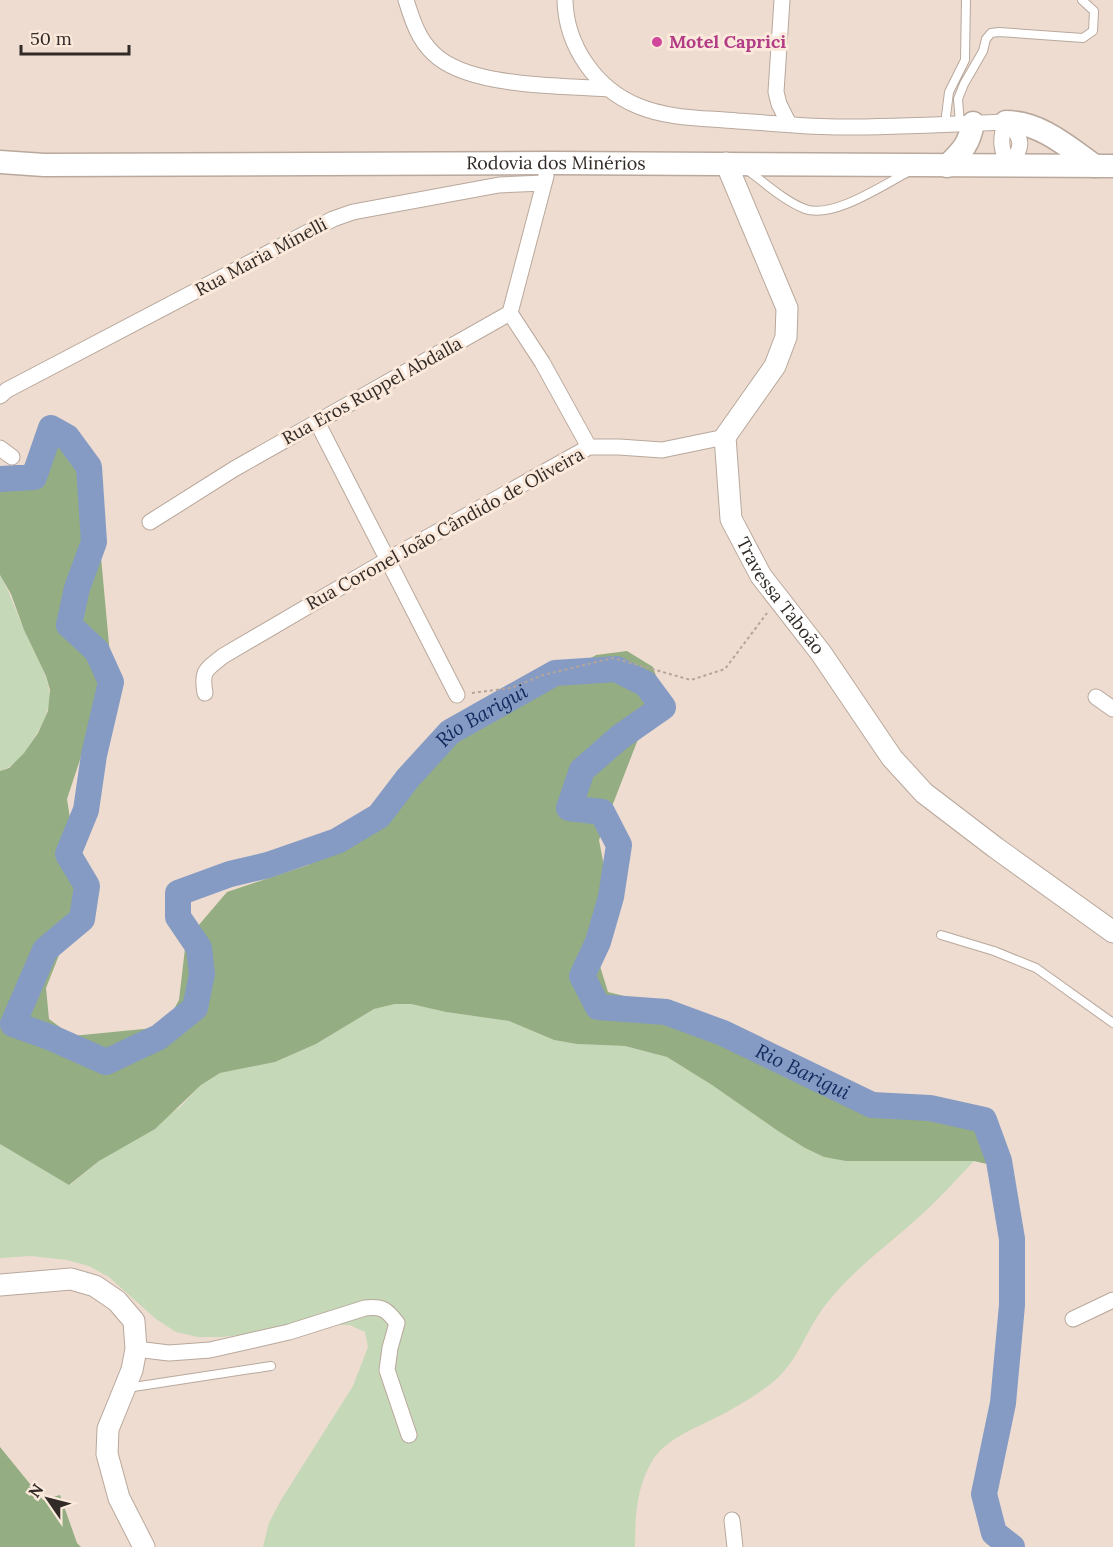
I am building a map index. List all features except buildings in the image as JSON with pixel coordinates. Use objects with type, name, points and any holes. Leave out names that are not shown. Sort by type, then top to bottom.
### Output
[{"type":"main road","points":[[1006,122],[1020,122],[1038,128],[1104,166]]},
{"type":"main road","points":[[947,166],[963,151],[970,140],[959,124]]},
{"type":"main road","name":"Rodovia dos Minérios","points":[[0,162],[44,165],[547,173],[732,163],[1104,166]]},
{"type":"street","points":[[406,0],[412,20],[433,54],[465,72],[510,81],[608,89]]},
{"type":"street","points":[[565,0],[568,27],[593,74],[608,89],[640,107],[688,117],[842,127],[1006,122],[1015,130],[1020,140],[1020,152],[1009,166]]},
{"type":"street","points":[[782,0],[776,92],[789,124]]},
{"type":"street","points":[[724,437],[775,366],[786,337],[787,308],[732,163]]},
{"type":"street","points":[[547,173],[510,313],[542,362],[589,447]]},
{"type":"street","name":"Rua Maria Minelli","points":[[0,396],[7,390],[333,219],[353,212],[499,185],[547,173]]},
{"type":"street","name":"Rua Eros Ruppel Abdalla","points":[[150,522],[234,469],[510,313]]},
{"type":"street","points":[[317,422],[457,695]]},
{"type":"street","name":"Rua Coronel João Cândido de Oliveira","points":[[205,693],[203,678],[207,669],[223,656],[387,560],[589,447],[662,450],[724,437]]},
{"type":"street","name":"Travessa Taboão","points":[[724,437],[731,519],[761,576],[821,653],[892,758],[924,793],[1113,932]]},
{"type":"street","points":[[1096,698],[1113,709]]},
{"type":"street","points":[[0,1285],[71,1278],[95,1286],[117,1301],[134,1321],[136,1349],[132,1370],[108,1429],[107,1454],[119,1498],[144,1547]]},
{"type":"street","points":[[1073,1319],[1113,1300]]},
{"type":"street","points":[[136,1349],[169,1353],[210,1350],[289,1332],[378,1306],[389,1312],[397,1323],[387,1370],[409,1435]]},
{"type":"street","points":[[732,1520],[735,1547]]},
{"type":"lane","points":[[959,124],[949,92],[965,60],[966,0]]},
{"type":"lane","points":[[959,124],[958,99],[963,84],[991,33],[1083,38],[1093,31],[1094,11],[1082,0]]},
{"type":"lane","points":[[732,163],[805,209],[826,210],[844,205],[920,166]]},
{"type":"lane","points":[[941,935],[994,951],[1036,968],[1113,1023]]},
{"type":"lane","points":[[125,1389],[271,1366]]},
{"type":"path","points":[[457,695],[511,688],[543,675],[613,658],[691,680],[725,669],[778,598]]},
{"type":"green space","points":[[54,440],[76,460],[95,492],[111,666],[67,799],[82,897],[46,988],[49,1019],[72,1036],[164,1027],[179,1000],[186,940],[227,892],[308,865],[388,812],[491,703],[552,682],[596,655],[627,651],[653,667],[663,697],[640,734],[599,840],[614,918],[599,963],[608,992],[714,1018],[858,1088],[968,1115],[1004,1147],[1009,1169],[974,1161],[846,1161],[824,1157],[778,1131],[667,1057],[625,1046],[577,1044],[554,1040],[509,1021],[446,1012],[411,1004],[395,1004],[374,1009],[316,1044],[275,1062],[220,1073],[201,1085],[155,1129],[99,1161],[69,1185],[0,1144],[0,771],[9,768],[24,753],[38,733],[48,711],[50,690],[11,594],[0,575],[0,479],[10,481],[40,447]]},
{"type":"green space","points":[[0,575],[45,674],[49,698],[41,726],[27,748],[14,763],[0,771]]},
{"type":"green space","points":[[395,1004],[411,1004],[446,1012],[509,1021],[554,1040],[577,1044],[625,1046],[667,1057],[778,1131],[824,1157],[974,1161],[927,1209],[837,1291],[819,1315],[793,1359],[776,1379],[740,1405],[674,1439],[657,1454],[646,1473],[639,1494],[635,1547],[263,1547],[269,1523],[281,1500],[353,1386],[368,1347],[365,1332],[350,1325],[326,1325],[222,1337],[198,1337],[176,1332],[156,1319],[109,1277],[89,1266],[67,1260],[31,1256],[0,1258],[0,1144],[70,1185],[99,1161],[180,1107],[201,1085],[220,1073],[275,1062],[316,1044],[374,1009]]},
{"type":"green space","points":[[0,1447],[43,1500],[60,1495],[77,1543],[81,1547],[0,1547]]},
{"type":"waterway","name":"Rio Barigui","points":[[0,479],[34,477],[51,428],[67,437],[89,467],[94,542],[77,588],[69,625],[97,651],[111,682],[94,755],[86,810],[68,854],[87,886],[82,919],[45,950],[13,1024],[106,1062],[159,1037],[195,1008],[202,974],[199,948],[178,917],[178,893],[230,874],[268,865],[337,841],[379,816],[408,778],[450,732],[555,673],[616,669],[646,684],[663,707],[620,737],[582,770],[569,808],[602,812],[619,845],[611,897],[598,942],[582,976],[598,1007],[666,1012],[723,1033],[872,1105],[930,1108],[984,1120],[999,1161],[1012,1239],[1012,1305],[1003,1403],[984,1494],[994,1533],[1012,1547]]},
{"type":"place","name":"Motel Caprici","points":[[657,42]]}]
